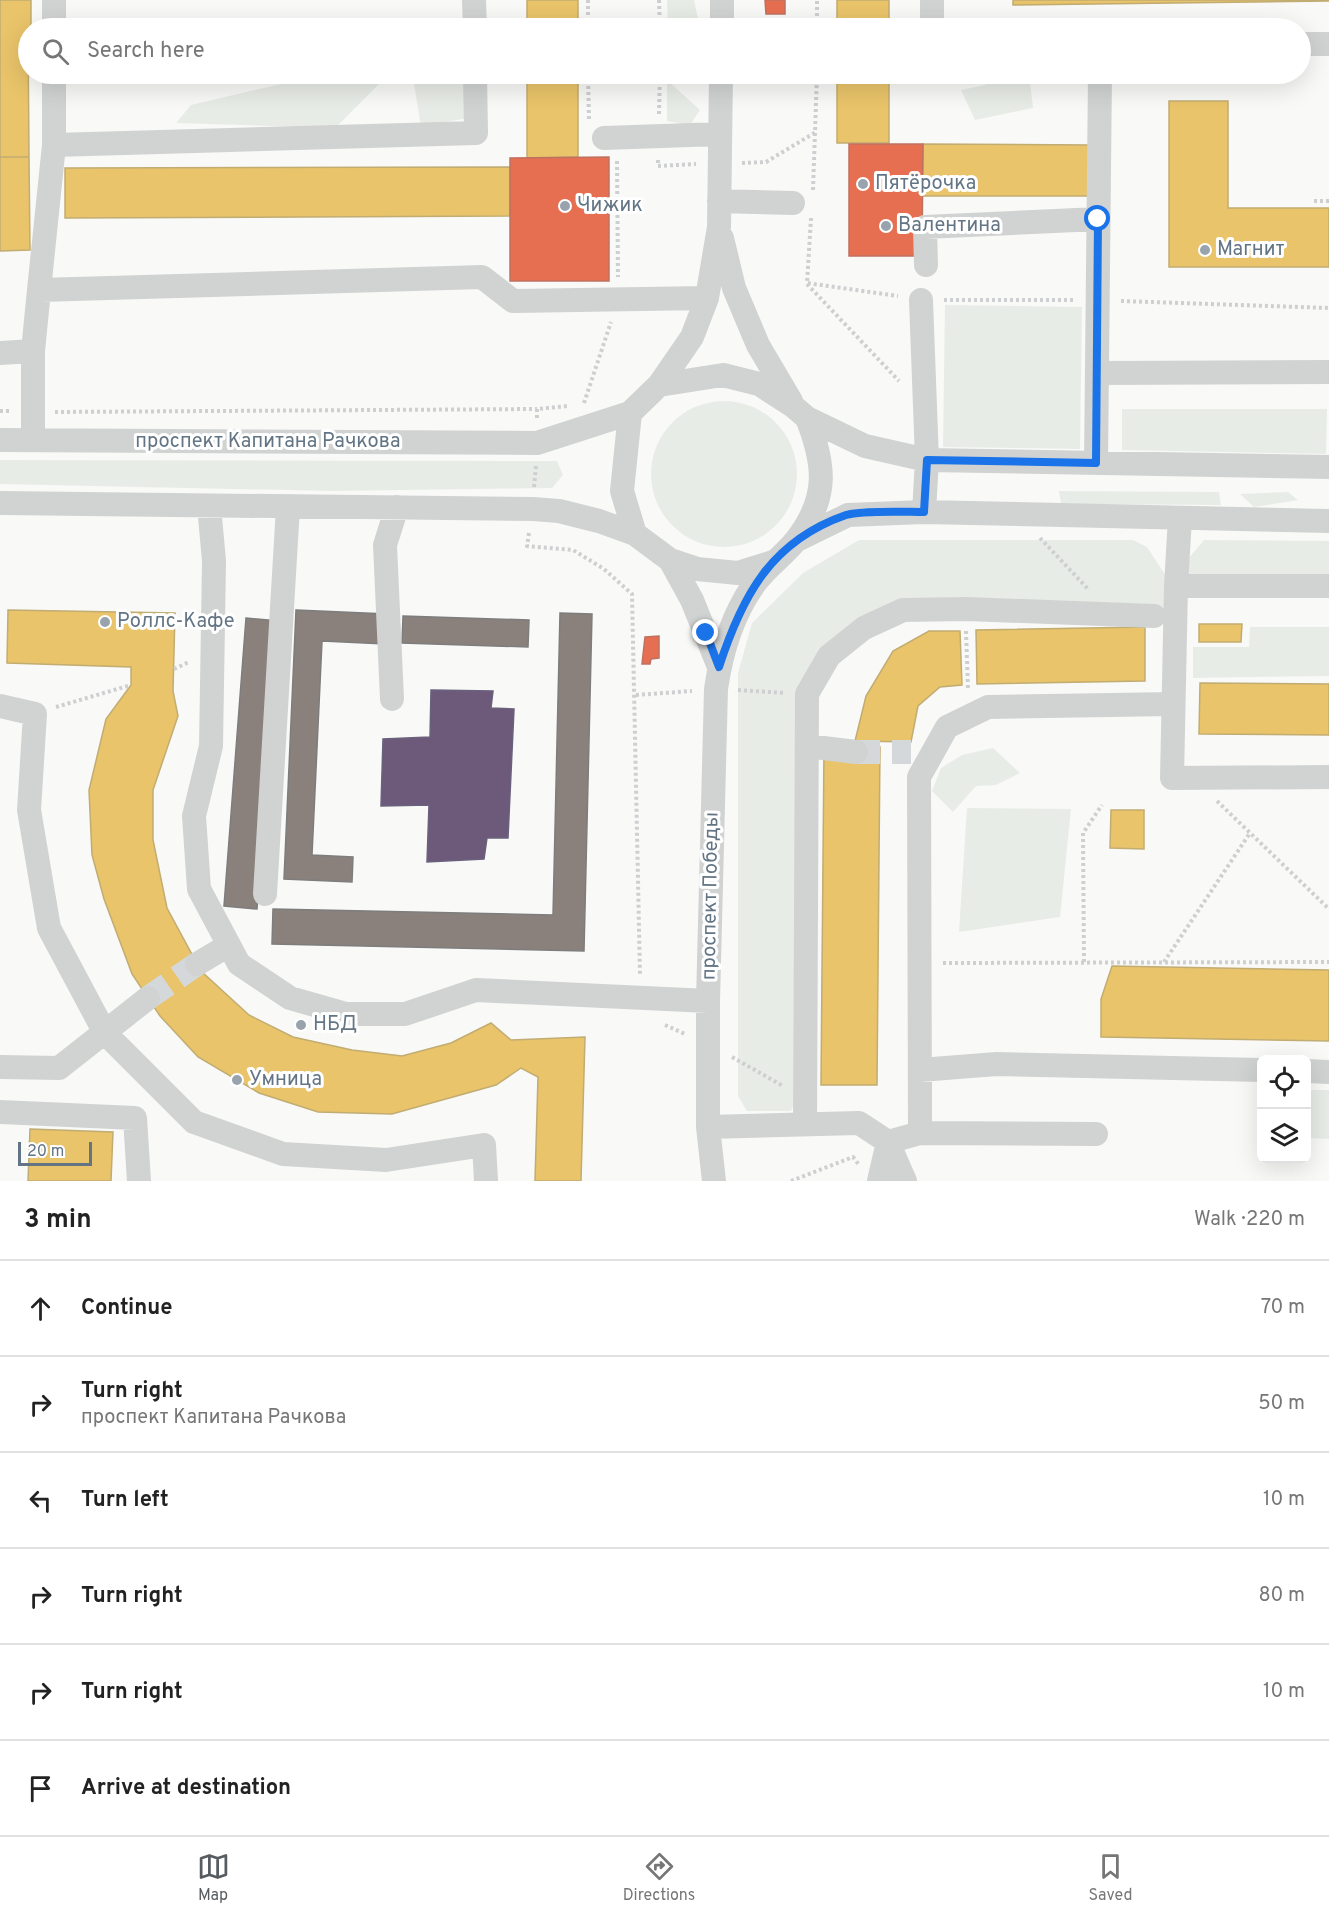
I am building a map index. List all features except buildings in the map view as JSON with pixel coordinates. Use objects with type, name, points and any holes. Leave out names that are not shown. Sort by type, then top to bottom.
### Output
[{"type":"street","points":[[54,0],[54,18]]},
{"type":"street","points":[[474,0],[475,18]]},
{"type":"street","points":[[722,0],[722,18]]},
{"type":"street","points":[[932,0],[932,18]]},
{"type":"street","points":[[1311,44],[1329,44]]},
{"type":"street","points":[[33,440],[33,351],[54,145],[54,84]]},
{"type":"street","points":[[54,145],[476,134],[475,84]]},
{"type":"street","points":[[635,534],[622,491],[630,413],[659,385],[692,337],[707,298],[719,227],[721,84]]},
{"type":"street","points":[[1096,463],[1100,84]]},
{"type":"street","points":[[603,140],[720,134]]},
{"type":"street","points":[[719,201],[806,206]]},
{"type":"street","points":[[926,265],[926,226],[1098,219]]},
{"type":"street","points":[[719,227],[734,288],[758,345],[816,441],[823,475],[814,510],[797,540]]},
{"type":"street","points":[[39,290],[482,277],[513,301],[707,298]]},
{"type":"street","points":[[921,300],[927,460],[924,512]]},
{"type":"street","points":[[0,353],[33,351]]},
{"type":"street","points":[[1097,373],[1329,372]]},
{"type":"street","points":[[659,385],[723,375],[759,384],[800,412],[865,446],[927,460],[1329,467]]},
{"type":"street","name":"проспект Капитана Рачкова","points":[[0,440],[537,443],[630,413]]},
{"type":"street","points":[[0,503],[397,507],[559,512],[599,521],[635,534],[670,560],[697,568],[738,573],[773,562],[797,540],[848,515],[924,512],[1329,521]]},
{"type":"street","points":[[209,506],[214,561],[211,746],[194,816],[200,889],[239,964],[290,998],[346,1014],[405,1014],[476,990],[708,1001]]},
{"type":"street","points":[[265,894],[288,507]]},
{"type":"street","points":[[392,699],[386,545],[397,507]]},
{"type":"street","points":[[1180,518],[1176,586],[1172,778],[1329,777]]},
{"type":"street","points":[[670,560],[692,600],[719,667]]},
{"type":"street","name":"проспект Победы","points":[[714,1181],[708,1126],[708,1001],[716,689],[719,667],[731,627],[752,586],[773,562]]},
{"type":"street","points":[[1176,586],[1329,586]]},
{"type":"street","points":[[805,1124],[807,694],[829,656],[864,628],[903,610],[966,609],[1154,616]]},
{"type":"street","points":[[920,1133],[919,777],[922,752],[947,727],[988,707],[1173,704]]},
{"type":"street","points":[[0,706],[35,714],[29,810],[50,928],[105,1033],[194,1122],[284,1154],[386,1160],[484,1144],[486,1181]]},
{"type":"street","points":[[807,746],[856,752]]},
{"type":"street","points":[[197,964],[229,945]]},
{"type":"street","points":[[0,1067],[59,1068],[148,998]]},
{"type":"street","points":[[920,1070],[997,1064],[1257,1070]]},
{"type":"street","points":[[1311,1071],[1329,1072]]},
{"type":"street","points":[[0,1112],[135,1118],[139,1181]]},
{"type":"street","points":[[708,1126],[859,1123],[888,1142],[905,1181]]},
{"type":"street","points":[[872,1177],[888,1142],[920,1133],[1096,1134]]},
{"type":"path","points":[[588,0],[588,18]]},
{"type":"path","points":[[659,0],[660,18]]},
{"type":"path","points":[[817,0],[817,18]]},
{"type":"path","points":[[0,411],[537,409],[584,404],[619,299],[603,140],[590,84]]},
{"type":"path","points":[[816,84],[806,206],[807,283],[921,300],[1097,300],[1329,308]]},
{"type":"path","points":[[1314,201],[1329,201]]},
{"type":"path","points":[[537,409],[533,510],[527,546],[573,550],[604,569],[632,594],[641,999],[645,1014],[708,1044],[806,1100]]},
{"type":"path","points":[[966,609],[969,716]]},
{"type":"path","points":[[35,714],[131,685]]},
{"type":"path","points":[[1193,778],[1329,909]]},
{"type":"path","points":[[1083,962],[1083,833],[1102,804]]},
{"type":"path","points":[[1164,962],[1250,833]]},
{"type":"path","points":[[919,963],[1329,962]]},
{"type":"path","points":[[791,1181],[853,1157],[872,1177]]},
{"type":"shaded area","points":[[667,0],[694,0],[698,18],[668,18]]},
{"type":"shaded area","points":[[281,84],[379,84],[335,128],[176,123],[191,105]]},
{"type":"shaded area","points":[[414,84],[464,84],[467,118],[421,127]]},
{"type":"shaded area","points":[[667,84],[671,84],[700,110],[690,125],[667,121]]},
{"type":"shaded area","points":[[1030,84],[1033,108],[975,120],[961,90],[985,85]]},
{"type":"shaded area","points":[[945,305],[1082,307],[1080,449],[943,447]]},
{"type":"shaded area","points":[[724,401],[752,407],[775,423],[791,446],[797,474],[791,502],[775,525],[752,541],[724,547],[696,541],[673,525],[657,502],[651,474],[657,446],[673,423],[696,407]]},
{"type":"shaded area","points":[[1122,409],[1327,409],[1326,454],[1122,450]]},
{"type":"shaded area","points":[[0,460],[557,461],[563,475],[552,488],[332,491],[0,484]]},
{"type":"shaded area","points":[[1059,491],[1219,492],[1221,505],[1061,504]]},
{"type":"shaded area","points":[[1288,492],[1298,500],[1254,507],[1240,494]]},
{"type":"shaded area","points":[[859,540],[1133,540],[1147,547],[1168,579],[1166,609],[893,605],[816,662],[800,1091],[791,1111],[747,1111],[738,1096],[738,673],[752,623],[803,573]]},
{"type":"shaded area","points":[[1204,540],[1329,541],[1329,578],[1188,577],[1188,559]]},
{"type":"shaded area","points":[[1250,627],[1329,627],[1329,676],[1193,678],[1193,647],[1249,647]]},
{"type":"shaded area","points":[[993,748],[1020,773],[996,785],[976,786],[953,812],[932,791],[941,768],[962,755]]},
{"type":"shaded area","points":[[967,808],[1071,809],[1060,917],[959,932]]},
{"type":"shaded area","points":[[1311,1090],[1329,1090],[1329,1139],[1311,1138]]},
{"type":"tunnel","points":[[856,752],[911,752]]},
{"type":"tunnel","points":[[148,998],[197,964]]},
{"type":"place","name":"Пятёрочка","points":[[863,184]]},
{"type":"place","name":"Чижик","points":[[565,206]]},
{"type":"place","name":"Валентина","points":[[886,226]]},
{"type":"place","name":"Магнит","points":[[1205,250]]},
{"type":"place","name":"Роллс-Кафе","points":[[105,622]]},
{"type":"place","name":"НБД","points":[[301,1025]]},
{"type":"place","name":"Умница","points":[[237,1080]]},
{"type":"route","points":[[706,633],[719,667],[731,627],[752,586],[797,540],[848,515],[924,512],[927,460],[1096,463],[1098,219]]}]
